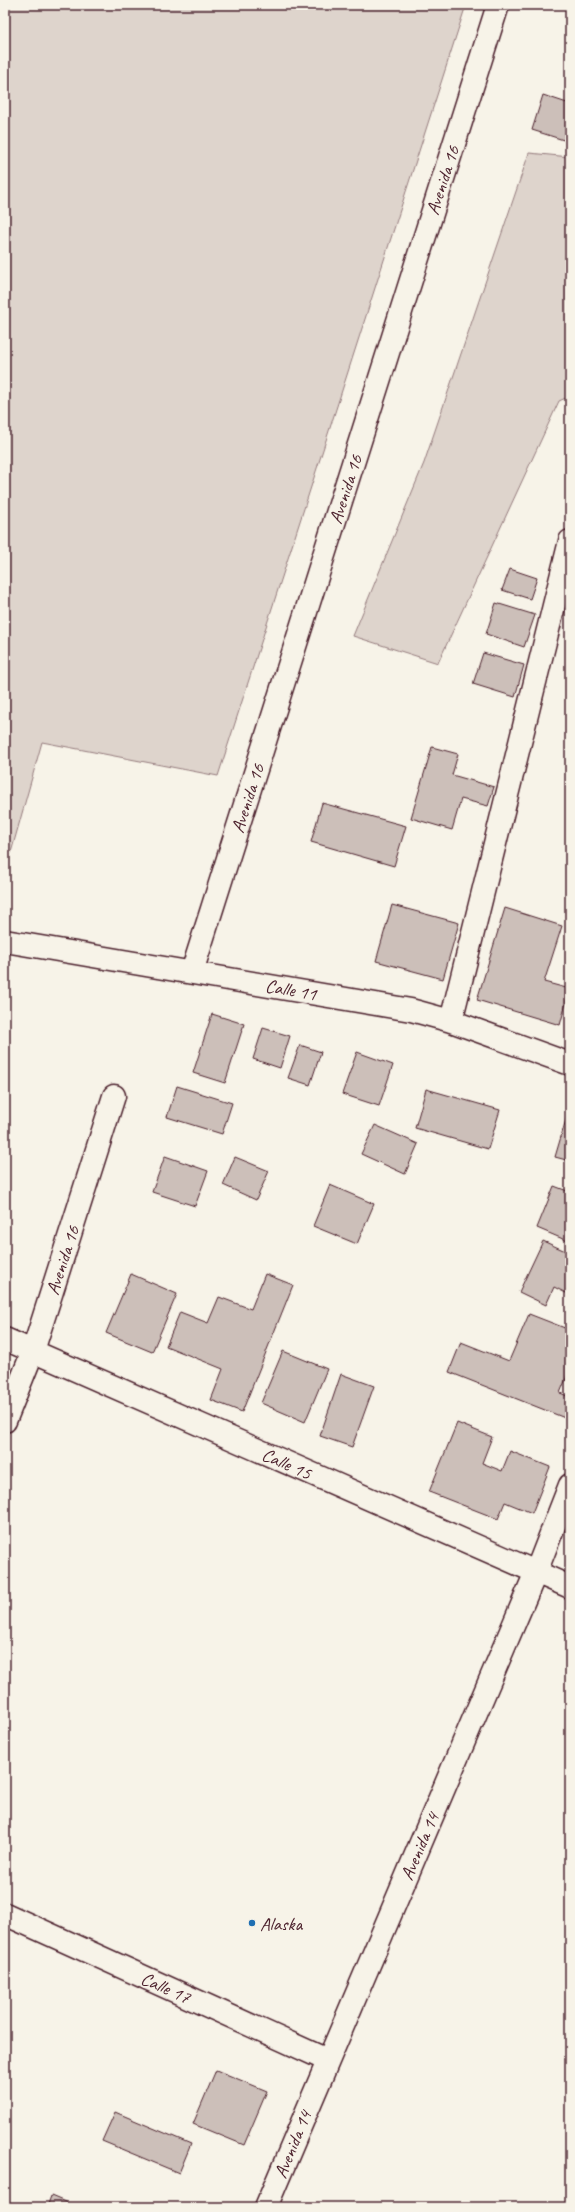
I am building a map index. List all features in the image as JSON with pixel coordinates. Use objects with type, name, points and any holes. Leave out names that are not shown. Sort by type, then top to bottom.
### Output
[{"type":"street","name":"Avenida 16","points":[[192,972],[498,5]]},
{"type":"street","points":[[451,1021],[570,541]]},
{"type":"street","name":"Calle 11","points":[[5,940],[411,1010],[451,1021],[570,1064]]},
{"type":"street","name":"Avenida 16","points":[[5,1421],[32,1351],[114,1096]]},
{"type":"street","name":"Calle 15","points":[[5,1339],[570,1587]]},
{"type":"street","name":"Avenida 14","points":[[266,2207],[327,2060],[536,1572],[570,1485]]},
{"type":"street","name":"Calle 17","points":[[5,1914],[327,2060]]},
{"type":"shaded area","points":[[5,5],[466,5],[218,776],[42,742],[5,874]]},
{"type":"shaded area","points":[[529,153],[570,157],[570,396],[559,401],[438,663],[353,636],[424,463]]},
{"type":"building","points":[[543,95],[570,104],[570,142],[532,130]]},
{"type":"building","points":[[510,569],[537,578],[530,599],[502,590]]},
{"type":"building","points":[[496,603],[535,615],[524,647],[486,634]]},
{"type":"building","points":[[483,653],[524,665],[515,697],[473,684]]},
{"type":"building","points":[[432,747],[458,754],[452,775],[494,787],[488,806],[461,799],[452,830],[411,818]]},
{"type":"building","points":[[322,803],[406,826],[394,866],[311,842]]},
{"type":"building","points":[[392,905],[459,923],[443,979],[376,961]]},
{"type":"building","points":[[505,908],[562,926],[544,982],[570,989],[560,1025],[477,1000]]},
{"type":"building","points":[[212,1014],[244,1024],[225,1083],[193,1073]]},
{"type":"building","points":[[263,1028],[290,1036],[280,1068],[253,1059]]},
{"type":"building","points":[[300,1045],[321,1052],[310,1085],[288,1078]]},
{"type":"building","points":[[357,1052],[393,1065],[379,1106],[342,1094]]},
{"type":"building","points":[[177,1086],[232,1103],[222,1134],[167,1117]]},
{"type":"building","points":[[426,1089],[500,1110],[488,1149],[415,1128]]},
{"type":"building","points":[[570,1106],[570,1161],[555,1157]]},
{"type":"building","points":[[375,1125],[418,1144],[405,1174],[361,1154]]},
{"type":"building","points":[[165,1156],[208,1171],[195,1206],[152,1192]]},
{"type":"building","points":[[235,1157],[269,1171],[256,1200],[223,1185]]},
{"type":"building","points":[[330,1185],[374,1204],[357,1244],[313,1226]]},
{"type":"building","points":[[554,1186],[570,1192],[570,1242],[537,1228]]},
{"type":"building","points":[[543,1241],[570,1253],[570,1295],[554,1287],[546,1305],[519,1292]]},
{"type":"building","points":[[131,1274],[177,1294],[152,1352],[106,1333]]},
{"type":"building","points":[[265,1274],[293,1285],[242,1412],[211,1400],[223,1369],[166,1346],[180,1312],[208,1323],[219,1297],[251,1309]]},
{"type":"building","points":[[529,1314],[570,1330],[570,1369],[560,1393],[570,1397],[570,1420],[449,1372],[461,1342],[509,1361]]},
{"type":"building","points":[[283,1351],[327,1369],[305,1422],[261,1403]]},
{"type":"building","points":[[341,1374],[374,1386],[352,1447],[320,1436]]},
{"type":"building","points":[[457,1423],[492,1437],[482,1463],[502,1471],[510,1451],[550,1467],[532,1513],[505,1502],[498,1519],[429,1492]]},
{"type":"building","points":[[216,2070],[267,2091],[244,2145],[193,2124]]},
{"type":"building","points":[[115,2112],[191,2144],[179,2173],[102,2141]]},
{"type":"building","points":[[51,2196],[77,2207],[47,2207]]},
{"type":"place","name":"Alaska","points":[[252,1923]]}]
